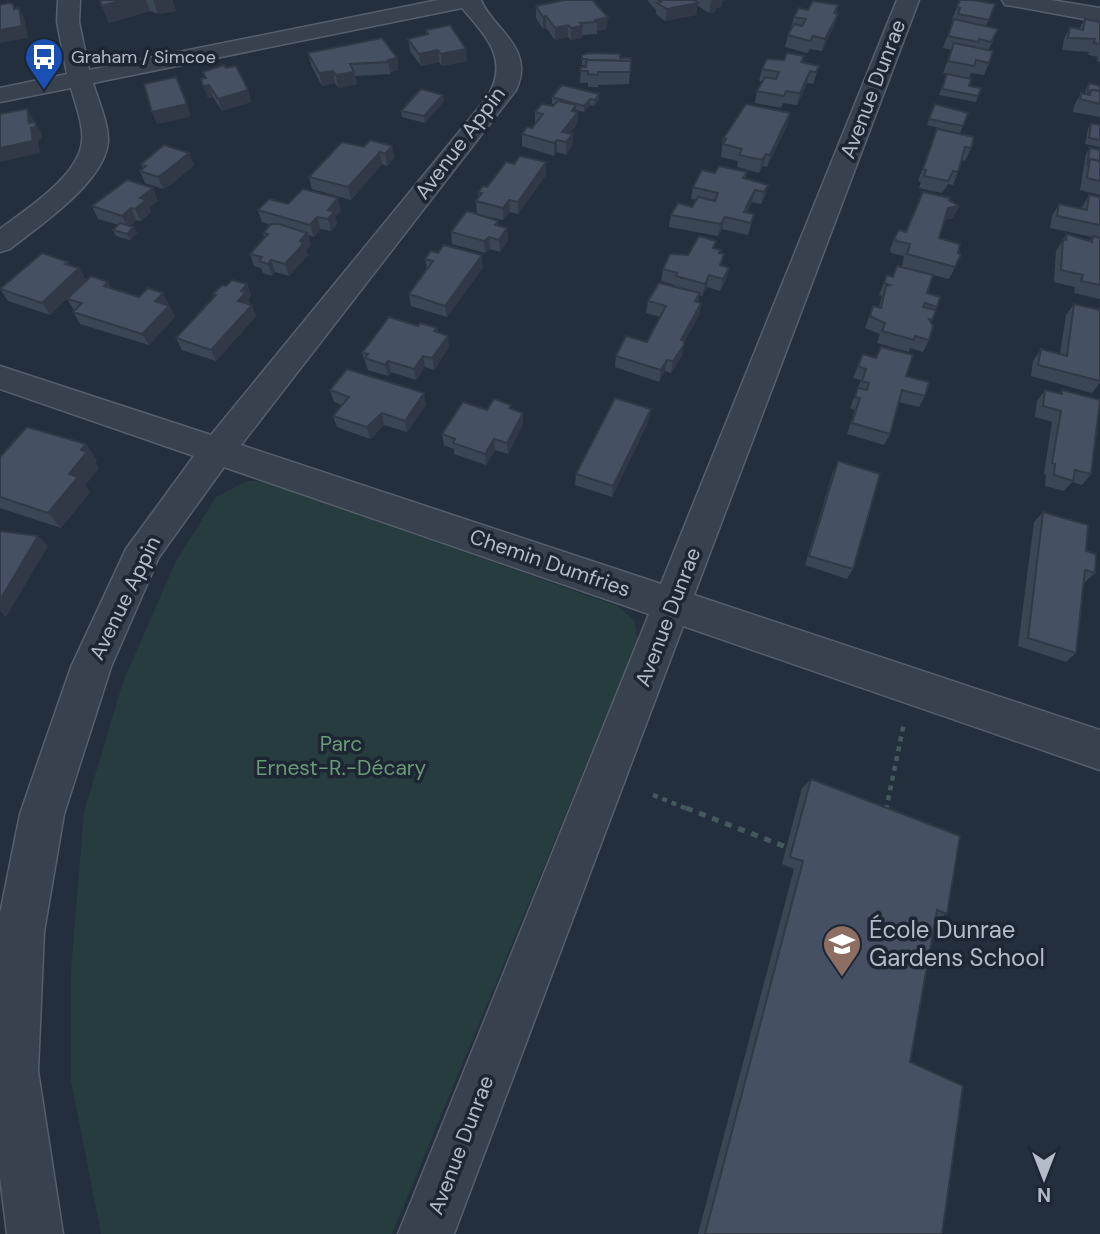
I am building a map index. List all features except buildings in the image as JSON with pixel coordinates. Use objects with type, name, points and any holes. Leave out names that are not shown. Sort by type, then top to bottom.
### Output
[{"type":"street","points":[[0,243],[67,188],[88,161],[95,142],[67,15],[69,0]]},
{"type":"street","points":[[0,95],[77,67],[469,0]]},
{"type":"street","name":"Avenue Appin","points":[[35,1234],[12,1072],[20,932],[42,814],[91,667],[144,549],[217,451],[496,102],[507,83],[508,60],[502,44],[469,0]]},
{"type":"street","name":"Avenue Dunrae","points":[[426,1234],[908,0]]},
{"type":"street","points":[[1013,0],[1100,15]]},
{"type":"street","points":[[50,60],[77,67],[101,50]]},
{"type":"street","name":"Chemin Dumfries","points":[[0,377],[1100,750]]},
{"type":"path","points":[[883,819],[905,715]]},
{"type":"path","points":[[653,795],[786,847]]},
{"type":"green space","name":"Parc Ernest-R.-Décary","points":[[246,481],[262,481],[617,606],[634,620],[638,639],[392,1234],[101,1234],[71,1081],[71,970],[84,812],[123,682],[175,563],[216,497]]},
{"type":"place","name":"Graham / Simcoe","points":[[44,91]]},
{"type":"place","name":"École Dunrae Gardens School","points":[[842,978]]}]
